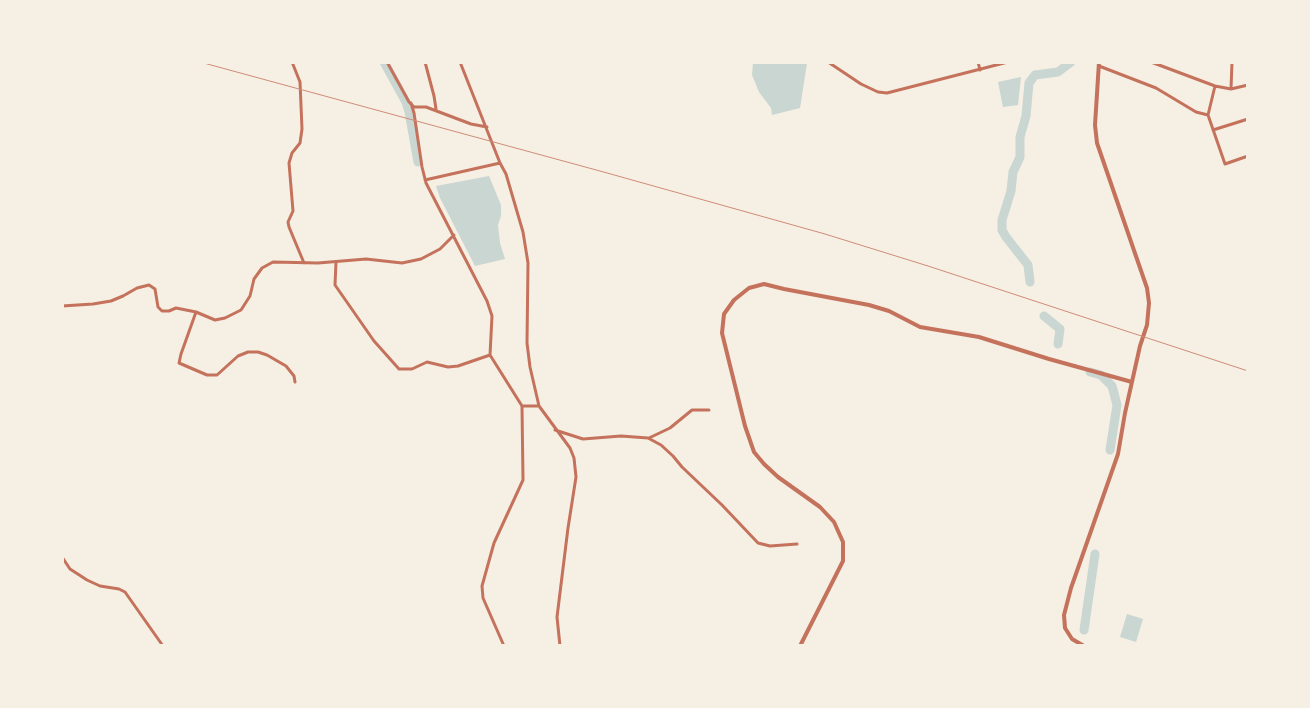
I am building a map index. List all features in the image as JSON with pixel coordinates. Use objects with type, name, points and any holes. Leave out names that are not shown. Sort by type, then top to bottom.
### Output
[{"type":"street","points":[[292,62],[300,82],[302,129],[300,143],[292,153],[289,163],[293,211],[288,227],[304,263]]},
{"type":"street","points":[[387,62],[414,108],[426,107],[471,124],[487,127]]},
{"type":"street","points":[[424,62],[436,110]]},
{"type":"street","points":[[460,62],[506,174],[523,232],[528,263],[526,343],[539,406],[570,448],[574,458],[576,477],[557,617],[560,646]]},
{"type":"street","points":[[828,62],[860,84],[878,92],[888,93],[1008,62]]},
{"type":"street","points":[[978,62],[980,70]]},
{"type":"street","points":[[1151,62],[1230,90],[1248,85]]},
{"type":"street","points":[[1230,90],[1232,62]]},
{"type":"street","points":[[1084,646],[1072,639],[1065,628],[1064,615],[1071,588],[1118,454],[1140,346],[1147,325],[1148,294],[1097,143],[1095,125],[1099,64],[1156,88],[1196,112],[1208,115]]},
{"type":"street","points":[[1215,86],[1208,115],[1225,164],[1248,156]]},
{"type":"street","points":[[411,103],[426,180],[482,289],[492,316],[490,355],[522,406],[523,480],[497,534],[482,586],[483,598],[504,646]]},
{"type":"street","points":[[1213,130],[1248,119]]},
{"type":"street","points":[[426,180],[500,163]]},
{"type":"street","points":[[62,306],[111,301],[137,288],[149,285],[155,289],[158,307],[162,311],[176,308],[196,312],[215,320],[225,318],[241,310],[250,296],[254,279],[262,268],[273,262],[336,262],[366,259],[402,263],[421,259],[440,249],[454,235]]},
{"type":"street","points":[[336,262],[335,285],[374,341],[399,369],[412,369],[427,362],[448,367],[458,366],[490,355]]},
{"type":"street","points":[[800,646],[843,561],[843,542],[834,522],[820,507],[778,477],[754,452],[745,426],[722,333],[724,314],[734,300],[749,288],[764,284],[784,290],[869,305],[920,327],[979,337],[1132,382]]},
{"type":"street","points":[[196,312],[179,363],[207,375],[217,375],[238,356],[248,352],[258,352],[286,366],[294,376],[295,382]]},
{"type":"street","points":[[522,406],[539,406]]},
{"type":"street","points":[[648,438],[670,428],[692,410],[709,410]]},
{"type":"street","points":[[555,430],[582,439],[621,436],[648,438],[661,445],[673,456],[758,544],[770,546],[796,544]]},
{"type":"street","points":[[62,557],[70,569],[87,580],[100,586],[119,589],[125,592],[163,646]]},
{"type":"shaded area","points":[[753,63],[807,63],[800,108],[772,115],[771,108],[759,92],[752,75]]},
{"type":"shaded area","points":[[1021,77],[1018,105],[1003,107],[998,82]]},
{"type":"shaded area","points":[[489,176],[501,205],[501,216],[498,225],[500,243],[505,259],[475,266],[440,198],[436,186]]},
{"type":"shaded area","points":[[1127,614],[1143,619],[1136,642],[1120,637]]},
{"type":"waterway","points":[[384,62],[406,102],[418,162]]},
{"type":"waterway","points":[[1030,282],[1028,265],[1006,237],[1002,230],[1002,220],[1011,191],[1013,172],[1020,157],[1020,137],[1026,116],[1029,83],[1035,75],[1058,72],[1071,62]]},
{"type":"waterway","points":[[1044,316],[1060,329],[1058,344]]},
{"type":"waterway","points":[[1090,372],[1101,375],[1112,386],[1117,405],[1110,450]]},
{"type":"waterway","points":[[1084,630],[1095,554]]},
{"type":"railway","points":[[200,62],[825,234],[1248,371]]}]
